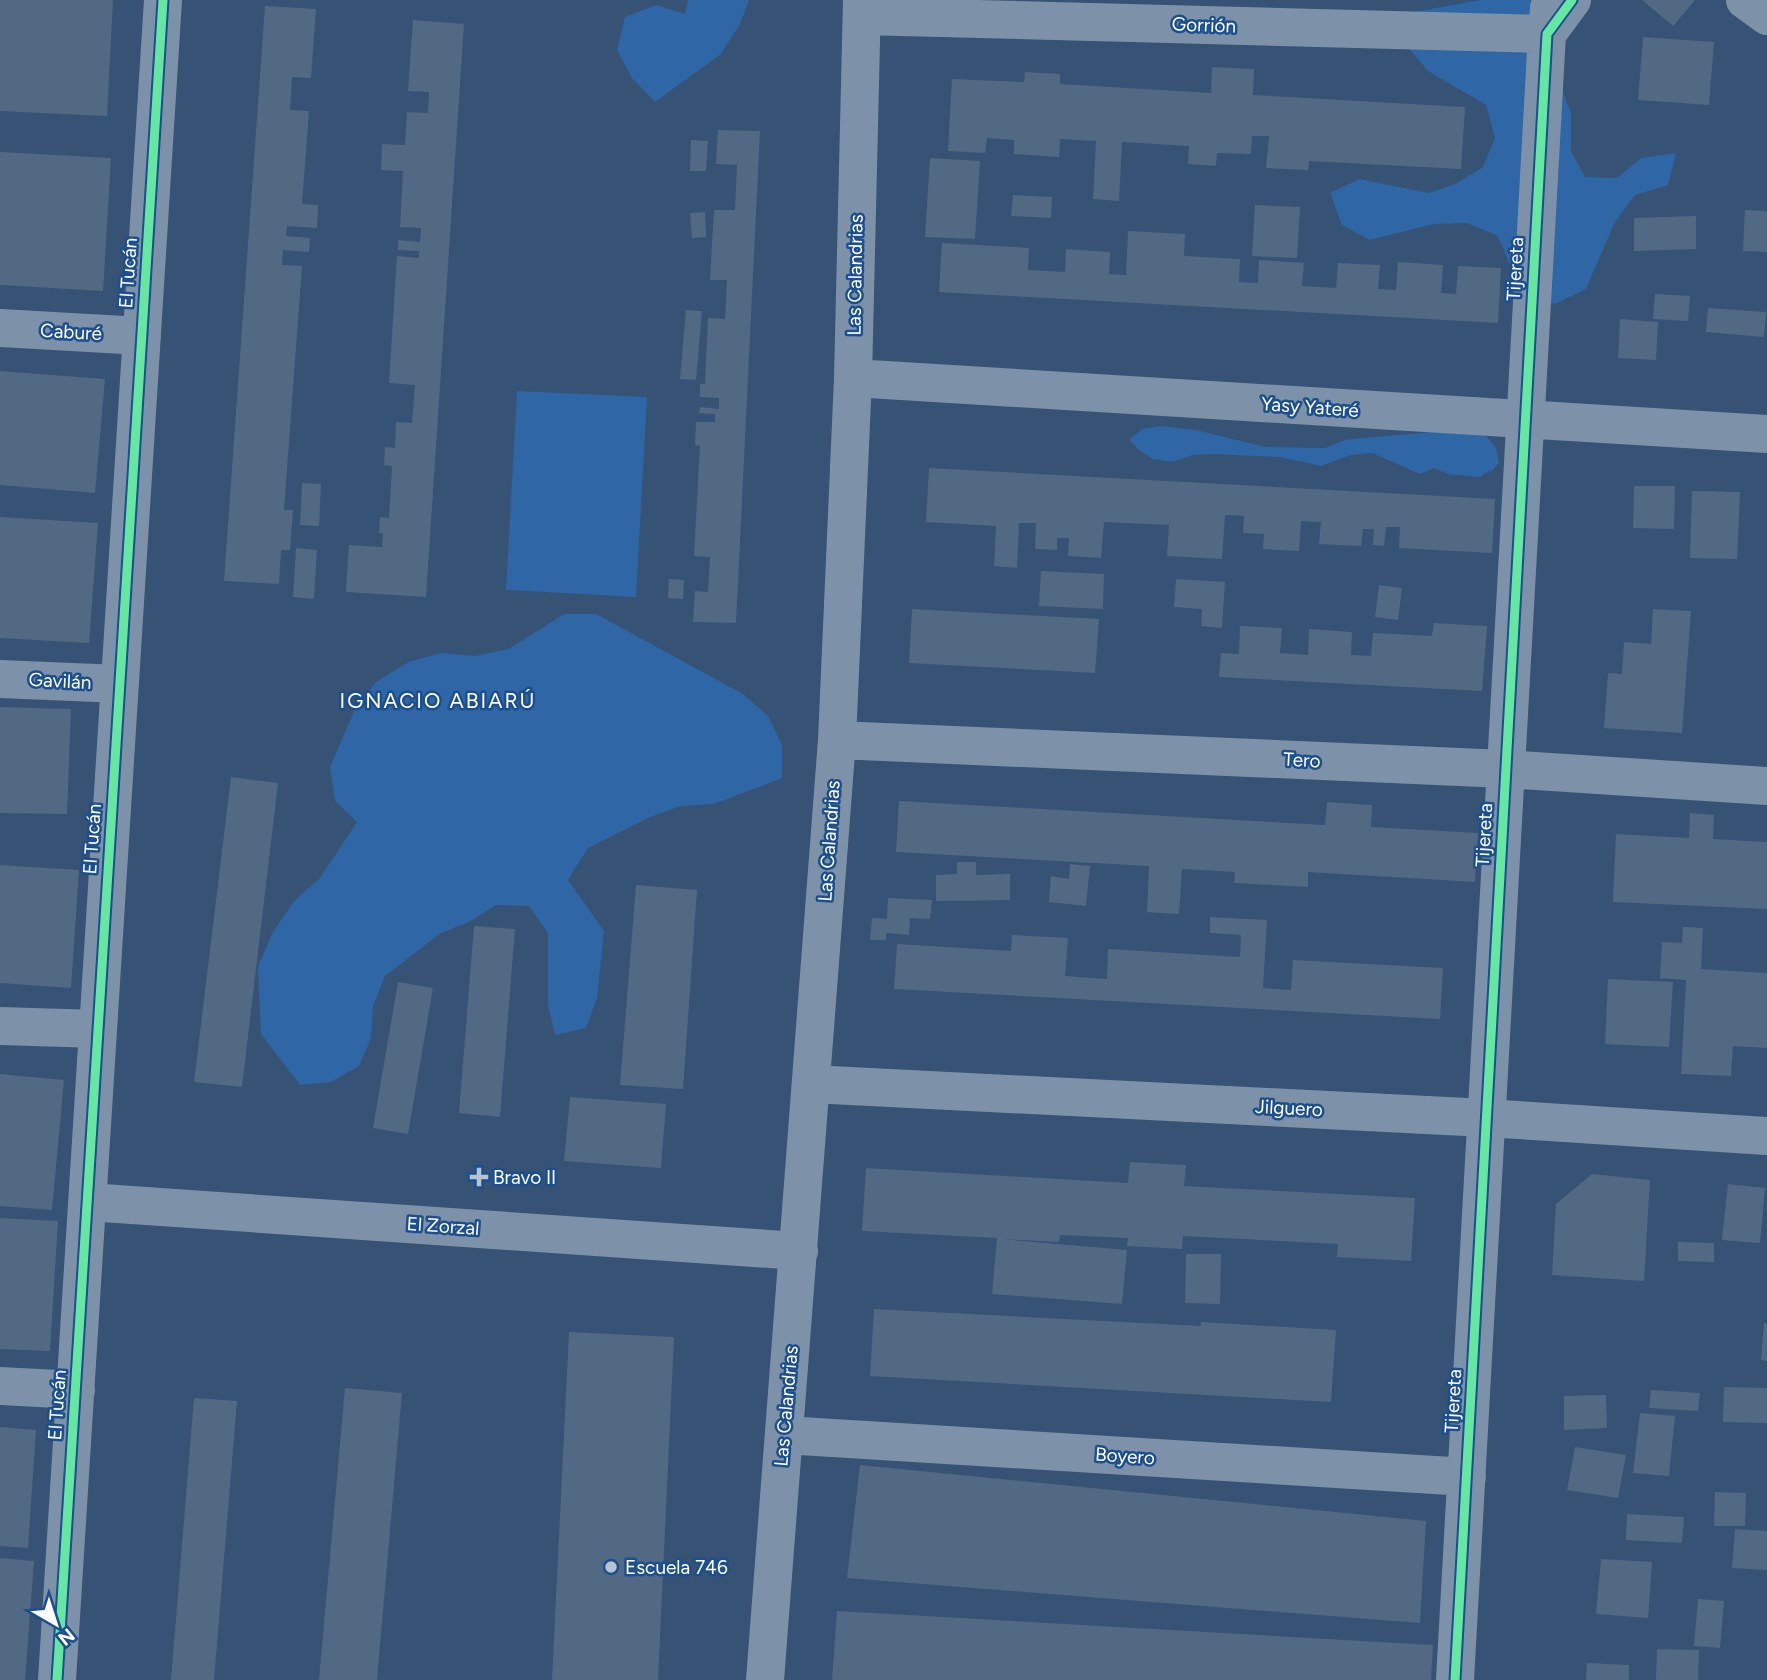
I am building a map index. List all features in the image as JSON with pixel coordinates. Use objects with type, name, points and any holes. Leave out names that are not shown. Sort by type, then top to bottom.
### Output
[{"type":"street","name":"El Tucán","points":[[57,1680],[163,0]]},
{"type":"street","points":[[1548,17],[1572,0]]},
{"type":"street","points":[[1745,0],[1767,16]]},
{"type":"street","name":"Gorrión","points":[[862,8],[1548,17]]},
{"type":"street","name":"Las Calandrias","points":[[765,1680],[837,740],[853,378],[862,8]]},
{"type":"street","name":"Tijereta","points":[[1455,1680],[1548,17]]},
{"type":"street","name":"Caburé","points":[[0,328],[142,336]]},
{"type":"street","name":"Yasy Yateré","points":[[853,378],[1767,434]]},
{"type":"street","name":"Gavilán","points":[[0,679],[120,684]]},
{"type":"street","name":"Tero","points":[[837,740],[1505,769],[1767,786]]},
{"type":"street","points":[[0,1026],[98,1029]]},
{"type":"street","name":"Jilguero","points":[[811,1084],[1486,1118],[1767,1136]]},
{"type":"street","name":"El Zorzal","points":[[88,1202],[799,1251]]},
{"type":"street","points":[[0,1386],[76,1390]]},
{"type":"street","name":"Boyero","points":[[784,1435],[1467,1477]]},
{"type":"shaded area","points":[[688,0],[749,0],[740,24],[721,54],[655,102],[632,78],[617,50],[625,17],[656,5],[685,14]]},
{"type":"shaded area","points":[[1481,0],[1566,0],[1559,82],[1571,113],[1571,151],[1585,177],[1617,178],[1641,158],[1676,153],[1668,185],[1635,195],[1615,222],[1586,289],[1555,304],[1522,295],[1498,236],[1467,223],[1434,224],[1370,240],[1342,225],[1330,193],[1359,179],[1429,193],[1457,183],[1483,167],[1495,138],[1486,105],[1428,71],[1406,45],[1408,13]]},
{"type":"shaded area","points":[[517,391],[647,397],[636,597],[506,590]]},
{"type":"shaded area","points":[[1161,426],[1196,430],[1266,447],[1325,448],[1345,440],[1432,432],[1485,434],[1496,448],[1499,463],[1488,475],[1491,469],[1480,477],[1448,474],[1434,468],[1420,474],[1372,453],[1351,455],[1321,466],[1280,457],[1213,454],[1193,455],[1172,462],[1153,459],[1129,439],[1143,429]]},
{"type":"shaded area","points":[[564,614],[596,614],[743,694],[768,716],[782,745],[782,778],[714,804],[680,806],[648,818],[588,848],[568,880],[604,931],[597,998],[586,1028],[555,1035],[548,1005],[548,933],[529,906],[496,905],[469,922],[441,933],[385,976],[373,1006],[371,1038],[359,1066],[331,1082],[300,1085],[261,1034],[258,966],[273,932],[294,901],[320,878],[357,822],[335,801],[330,767],[355,709],[376,682],[408,662],[441,653],[475,656],[509,649]]},
{"type":"building","points":[[0,0],[113,0],[107,116],[0,111]]},
{"type":"building","points":[[1642,0],[1695,0],[1673,26]]},
{"type":"building","points":[[265,6],[316,9],[311,78],[292,77],[290,110],[309,111],[302,204],[318,205],[317,228],[287,226],[286,236],[310,238],[309,252],[283,250],[282,265],[302,266],[284,510],[293,510],[290,550],[281,550],[279,584],[224,581]]},
{"type":"building","points":[[413,20],[464,24],[426,597],[346,592],[349,545],[382,547],[380,517],[389,518],[392,466],[384,465],[385,447],[395,448],[396,422],[412,423],[415,385],[389,383],[397,256],[419,258],[419,251],[398,250],[398,240],[420,242],[421,228],[400,227],[403,171],[381,170],[382,144],[405,145],[407,112],[428,113],[429,92],[408,91]]},
{"type":"building","points":[[1643,37],[1714,42],[1709,105],[1638,100]]},
{"type":"building","points":[[1212,67],[1254,69],[1253,95],[1465,107],[1461,169],[1309,161],[1308,170],[1266,168],[1269,136],[1252,136],[1251,154],[1217,153],[1216,166],[1188,164],[1189,146],[1122,142],[1119,201],[1093,199],[1096,141],[1060,139],[1059,157],[1014,154],[1014,140],[987,138],[985,153],[948,151],[952,79],[1024,82],[1025,72],[1060,74],[1060,84],[1211,93]]},
{"type":"building","points":[[718,130],[760,131],[736,623],[693,622],[695,591],[708,592],[710,557],[694,556],[700,446],[695,445],[696,422],[715,422],[715,414],[699,413],[700,407],[719,409],[719,398],[700,397],[700,384],[705,384],[708,318],[725,319],[727,280],[710,280],[714,210],[735,210],[737,165],[716,164]]},
{"type":"building","points":[[691,140],[708,141],[706,171],[690,171]]},
{"type":"building","points":[[0,152],[111,158],[103,291],[0,285]]},
{"type":"building","points":[[930,158],[980,161],[975,239],[925,237]]},
{"type":"building","points":[[1013,195],[1052,197],[1051,218],[1011,216]]},
{"type":"building","points":[[1255,205],[1300,207],[1297,258],[1252,256]]},
{"type":"building","points":[[1745,210],[1767,211],[1767,252],[1743,251]]},
{"type":"building","points":[[705,212],[706,237],[692,238],[690,213]]},
{"type":"building","points":[[1696,216],[1696,249],[1634,251],[1634,218]]},
{"type":"building","points":[[1128,231],[1185,234],[1184,256],[1240,259],[1239,282],[1258,283],[1259,260],[1304,263],[1302,286],[1336,288],[1338,263],[1380,265],[1378,289],[1396,290],[1398,262],[1443,265],[1441,293],[1456,294],[1458,266],[1501,268],[1498,323],[939,292],[942,243],[1029,248],[1028,270],[1065,272],[1066,249],[1110,252],[1109,274],[1126,275]]},
{"type":"building","points":[[1655,294],[1690,296],[1688,321],[1653,319]]},
{"type":"building","points":[[1708,308],[1766,312],[1764,337],[1706,332]]},
{"type":"building","points":[[686,310],[702,311],[696,380],[680,379]]},
{"type":"building","points":[[1620,319],[1658,322],[1656,360],[1618,358]]},
{"type":"building","points":[[0,371],[105,379],[95,493],[0,485]]},
{"type":"building","points":[[929,468],[1495,499],[1492,553],[1399,548],[1400,527],[1386,527],[1384,546],[1373,545],[1374,529],[1363,529],[1361,546],[1319,544],[1321,522],[1301,521],[1299,551],[1263,549],[1264,534],[1243,533],[1244,516],[1225,515],[1222,559],[1167,556],[1169,525],[1104,522],[1101,558],[1068,556],[1069,538],[1057,538],[1057,550],[1035,549],[1036,523],[1019,523],[1017,568],[994,566],[996,526],[926,522]]},
{"type":"building","points":[[302,483],[321,484],[319,526],[300,525]]},
{"type":"building","points":[[1634,486],[1675,486],[1674,529],[1633,528]]},
{"type":"building","points":[[1692,491],[1740,492],[1737,559],[1690,558]]},
{"type":"building","points":[[0,517],[98,523],[89,643],[0,638]]},
{"type":"building","points":[[296,548],[317,550],[314,599],[293,597]]},
{"type":"building","points":[[1041,571],[1104,574],[1103,609],[1039,606]]},
{"type":"building","points":[[669,579],[684,580],[683,599],[668,598]]},
{"type":"building","points":[[1176,579],[1225,582],[1222,628],[1201,626],[1202,609],[1174,607]]},
{"type":"building","points":[[1379,585],[1402,588],[1398,620],[1375,617]]},
{"type":"building","points":[[912,609],[1099,619],[1095,673],[909,663]]},
{"type":"building","points":[[1653,609],[1691,611],[1682,733],[1604,728],[1608,673],[1622,674],[1624,642],[1651,644]]},
{"type":"building","points":[[1434,623],[1487,626],[1482,691],[1219,677],[1221,653],[1239,654],[1240,626],[1282,628],[1280,653],[1308,655],[1309,629],[1352,632],[1351,655],[1371,656],[1373,633],[1432,636]]},
{"type":"building","points":[[0,707],[71,709],[67,814],[0,813]]},
{"type":"building","points":[[231,777],[278,783],[242,1087],[194,1082]]},
{"type":"building","points":[[899,801],[1325,825],[1327,802],[1372,805],[1371,827],[1478,833],[1475,882],[1308,872],[1308,887],[1234,883],[1235,872],[1182,869],[1179,914],[1147,912],[1149,866],[896,852]]},
{"type":"building","points":[[1690,813],[1714,815],[1713,839],[1767,842],[1767,909],[1613,902],[1616,834],[1689,838]]},
{"type":"building","points":[[957,862],[976,862],[976,875],[1010,874],[1010,900],[936,901],[936,875],[957,874]]},
{"type":"building","points":[[1070,864],[1090,866],[1086,906],[1049,902],[1051,876],[1069,879]]},
{"type":"building","points":[[0,865],[79,870],[71,988],[0,983]]},
{"type":"building","points":[[636,885],[697,890],[683,1089],[620,1085]]},
{"type":"building","points":[[888,898],[932,900],[930,919],[910,918],[909,935],[886,933],[886,940],[870,940],[872,918],[887,919]]},
{"type":"building","points":[[1210,917],[1267,920],[1263,988],[1291,990],[1293,960],[1443,968],[1440,1019],[894,989],[897,944],[1011,951],[1012,935],[1068,938],[1065,976],[1107,979],[1108,949],[1240,957],[1241,935],[1210,933]]},
{"type":"building","points":[[474,926],[515,929],[500,1117],[459,1113]]},
{"type":"building","points":[[1683,927],[1703,928],[1701,969],[1767,973],[1767,1048],[1733,1046],[1731,1076],[1681,1074],[1686,980],[1660,978],[1662,942],[1682,943]]},
{"type":"building","points":[[1608,979],[1673,982],[1669,1047],[1605,1044]]},
{"type":"building","points":[[398,982],[433,988],[408,1134],[373,1128]]},
{"type":"building","points":[[0,1074],[64,1080],[52,1210],[0,1206]]},
{"type":"building","points":[[570,1097],[666,1104],[661,1168],[564,1161]]},
{"type":"building","points":[[1130,1162],[1186,1165],[1184,1186],[1415,1198],[1411,1261],[1337,1257],[1338,1244],[1183,1236],[1182,1249],[1127,1246],[1128,1238],[1060,1235],[1059,1242],[1000,1239],[1127,1250],[1122,1304],[992,1294],[997,1238],[862,1231],[866,1168],[1128,1183]]},
{"type":"building","points":[[1592,1174],[1650,1180],[1644,1281],[1552,1275],[1556,1204]]},
{"type":"building","points":[[1728,1184],[1765,1188],[1760,1243],[1722,1240]]},
{"type":"building","points":[[0,1218],[58,1221],[50,1351],[0,1349]]},
{"type":"building","points":[[1678,1242],[1714,1243],[1714,1262],[1678,1261]]},
{"type":"building","points":[[1186,1254],[1221,1254],[1220,1304],[1185,1303]]},
{"type":"building","points":[[874,1309],[1201,1326],[1201,1322],[1336,1330],[1331,1402],[870,1376]]},
{"type":"building","points":[[1764,1323],[1767,1324],[1767,1361],[1761,1360]]},
{"type":"building","points":[[569,1332],[674,1337],[658,1680],[552,1680]]},
{"type":"building","points":[[1724,1387],[1767,1388],[1767,1423],[1723,1422]]},
{"type":"building","points":[[345,1388],[402,1393],[377,1680],[319,1680]]},
{"type":"building","points":[[1651,1390],[1700,1393],[1698,1411],[1649,1408]]},
{"type":"building","points":[[1606,1395],[1607,1428],[1564,1430],[1564,1396]]},
{"type":"building","points":[[194,1398],[237,1401],[214,1680],[171,1680]]},
{"type":"building","points":[[1640,1413],[1675,1416],[1669,1476],[1633,1473]]},
{"type":"building","points":[[0,1427],[36,1430],[28,1548],[0,1546]]},
{"type":"building","points":[[1575,1447],[1626,1455],[1618,1498],[1567,1490]]},
{"type":"building","points":[[860,1465],[1426,1521],[1420,1623],[847,1578]]},
{"type":"building","points":[[1715,1492],[1746,1493],[1745,1526],[1714,1526]]},
{"type":"building","points":[[1627,1514],[1684,1517],[1682,1543],[1626,1540]]},
{"type":"building","points":[[1735,1529],[1767,1531],[1767,1570],[1732,1568]]},
{"type":"building","points":[[0,1558],[34,1561],[25,1680],[0,1680]]},
{"type":"building","points":[[1601,1559],[1652,1562],[1648,1618],[1596,1614]]},
{"type":"building","points":[[1698,1599],[1724,1601],[1720,1648],[1694,1646]]},
{"type":"building","points":[[837,1611],[1433,1645],[1431,1680],[832,1680]]},
{"type":"building","points":[[1657,1649],[1699,1650],[1698,1680],[1656,1680]]},
{"type":"building","points":[[1587,1663],[1629,1665],[1629,1680],[1586,1680]]},
{"type":"cycle path","points":[[57,1680],[163,0]]},
{"type":"cycle path","points":[[1455,1680],[1547,34],[1572,0]]},
{"type":"place","name":"Bravo II","points":[[479,1177]]},
{"type":"place","name":"Escuela 746","points":[[611,1567]]},
{"type":"district","name":"IGNACIO ABIARÚ","points":[[438,700]]}]
